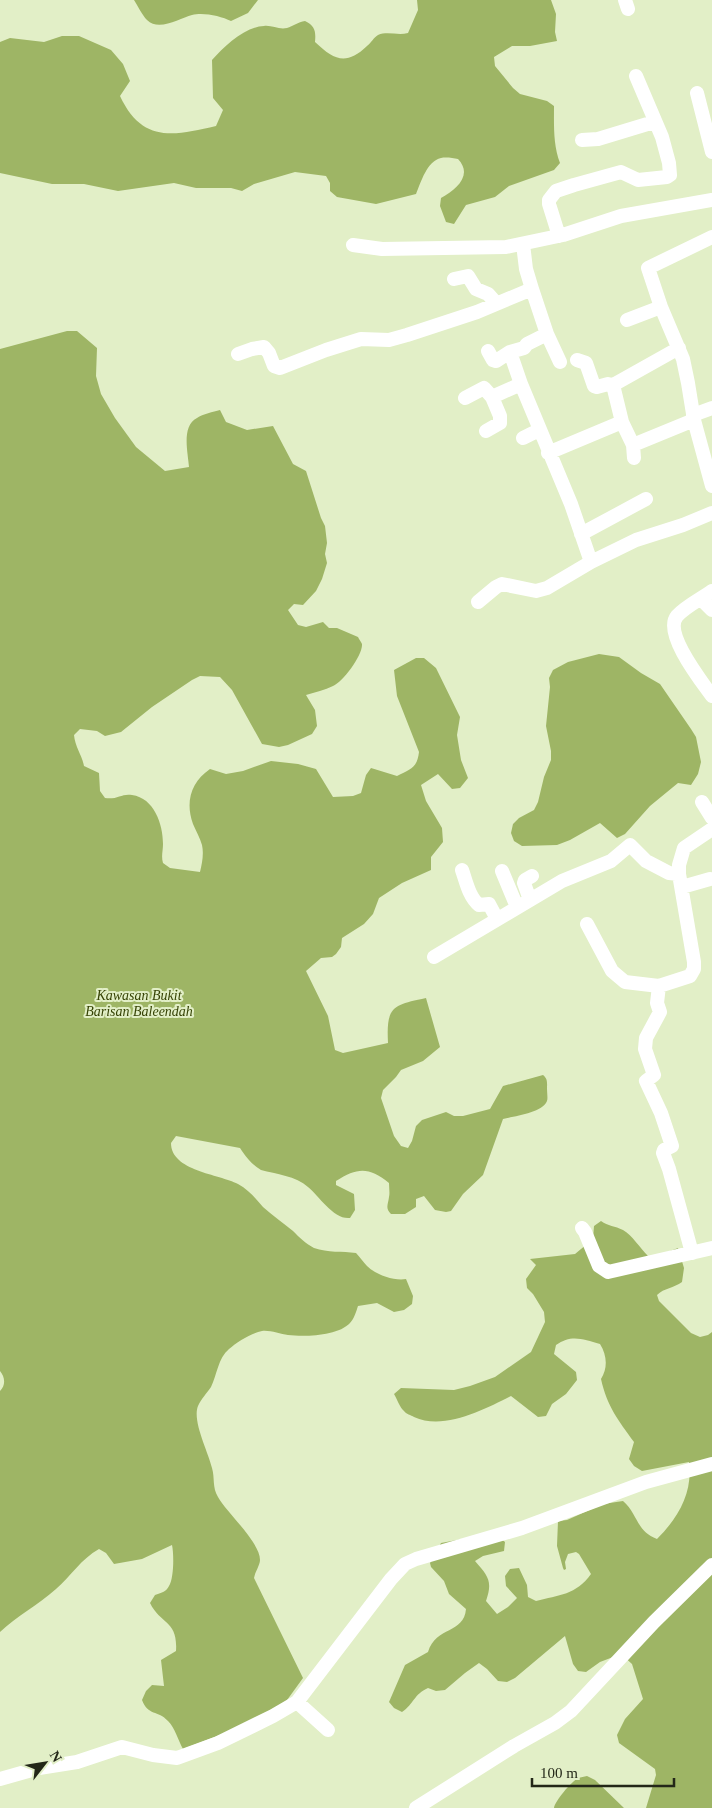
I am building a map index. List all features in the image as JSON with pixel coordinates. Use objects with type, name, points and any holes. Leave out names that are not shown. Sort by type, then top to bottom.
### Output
[{"type":"street","points":[[559,236],[549,204],[549,200],[556,191],[574,184],[621,172],[645,181],[669,175],[669,163],[665,148],[636,76]]},
{"type":"street","points":[[697,93],[712,152]]},
{"type":"street","points":[[582,140],[603,137],[654,122]]},
{"type":"street","points":[[353,245],[382,249],[454,250],[506,247],[559,236],[621,216],[712,200]]},
{"type":"street","points":[[712,237],[648,268],[661,307],[679,348],[688,383],[693,418],[712,486]]},
{"type":"street","points":[[523,244],[526,269],[532,289],[547,334],[560,362]]},
{"type":"street","points":[[454,279],[468,276],[476,288],[488,294],[496,303]]},
{"type":"street","points":[[238,354],[264,346],[274,366],[280,368],[360,339],[389,340],[407,336],[477,312],[532,289]]},
{"type":"street","points":[[627,320],[661,307]]},
{"type":"street","points":[[488,351],[493,360],[496,361],[510,352],[524,348],[527,344],[547,334]]},
{"type":"street","points":[[577,360],[586,363],[594,386],[597,387],[608,384],[613,385],[679,348]]},
{"type":"street","points":[[510,352],[548,453],[571,504],[591,562]]},
{"type":"street","points":[[492,397],[521,384]]},
{"type":"street","points":[[613,385],[622,422],[634,452],[712,408]]},
{"type":"street","points":[[465,398],[484,388],[492,397],[500,416],[500,423],[486,431]]},
{"type":"street","points":[[548,453],[622,422]]},
{"type":"street","points":[[523,438],[539,430]]},
{"type":"street","points":[[581,534],[646,499]]},
{"type":"street","points":[[478,602],[502,584],[536,591],[547,588],[591,562],[636,540],[712,514]]},
{"type":"street","points":[[712,610],[706,595],[677,617],[675,626],[678,644],[712,696]]},
{"type":"street","points":[[702,802],[712,818]]},
{"type":"street","points":[[588,924],[612,971],[622,981],[659,986],[690,976],[694,969],[694,962],[679,865],[684,848],[710,833]]},
{"type":"street","points":[[434,957],[517,907],[549,891],[562,881],[611,861],[630,845],[646,861],[680,880],[710,879]]},
{"type":"street","points":[[462,870],[475,902],[479,905],[489,904],[497,919]]},
{"type":"street","points":[[502,871],[517,907]]},
{"type":"street","points":[[530,900],[524,883],[525,880],[532,876]]},
{"type":"street","points":[[659,986],[657,1003],[660,1012],[646,1038],[645,1049],[654,1075],[646,1081],[661,1113],[672,1146],[664,1150],[663,1153],[692,1253]]},
{"type":"street","points":[[582,1228],[599,1266],[608,1272],[712,1248]]},
{"type":"street","points":[[0,1779],[38,1768],[77,1762],[122,1747],[153,1755],[177,1758],[218,1743],[297,1702],[365,1611],[405,1564],[416,1559],[522,1528],[646,1482],[712,1464]]},
{"type":"street","points":[[416,1808],[514,1746],[555,1723],[571,1711],[654,1622],[712,1565]]},
{"type":"street","points":[[297,1702],[328,1730]]},
{"type":"green space","points":[[134,0],[258,0],[248,13],[231,21],[212,15],[196,14],[170,23],[157,25],[147,20]]},
{"type":"green space","points":[[417,0],[551,0],[556,14],[555,32],[557,41],[530,46],[512,46],[494,57],[495,66],[520,94],[547,101],[554,106],[555,142],[560,163],[554,170],[509,186],[495,197],[466,205],[454,224],[446,222],[440,206],[441,198],[457,186],[463,176],[462,165],[458,159],[452,158],[441,158],[432,163],[425,173],[416,194],[376,204],[337,197],[330,191],[330,183],[326,176],[295,172],[254,184],[242,191],[231,188],[196,188],[174,183],[118,191],[84,184],[52,184],[0,173],[0,42],[10,38],[44,42],[62,36],[79,36],[111,50],[123,64],[130,81],[120,96],[138,122],[149,129],[160,132],[186,132],[216,126],[223,110],[213,98],[212,60],[229,43],[249,30],[267,26],[287,28],[305,21],[313,27],[315,42],[328,53],[340,58],[346,58],[360,52],[378,35],[408,33],[418,10]]},
{"type":"green space","name":"Kawasan Bukit Barisan Baleendah","points":[[67,331],[77,331],[97,348],[96,376],[101,394],[115,418],[136,447],[165,471],[189,467],[187,433],[192,422],[202,415],[220,410],[226,422],[247,430],[273,426],[293,464],[306,471],[325,526],[327,543],[325,554],[327,563],[316,591],[303,605],[294,604],[288,610],[298,625],[306,627],[323,622],[329,628],[337,628],[358,637],[362,644],[352,668],[342,679],[330,687],[306,695],[315,710],[317,726],[312,734],[288,745],[279,747],[262,744],[232,690],[220,677],[200,676],[152,707],[121,732],[105,736],[97,731],[80,729],[74,735],[84,766],[99,773],[100,791],[105,798],[125,795],[140,797],[156,813],[163,836],[163,863],[170,868],[200,872],[203,848],[193,824],[190,800],[194,786],[203,774],[210,769],[226,774],[243,771],[271,761],[298,764],[316,769],[333,797],[353,796],[361,793],[366,775],[371,768],[397,776],[412,768],[417,762],[419,752],[397,696],[394,670],[416,658],[424,658],[436,668],[460,717],[457,735],[461,760],[468,778],[460,788],[452,789],[438,774],[421,785],[426,801],[442,828],[443,842],[431,857],[431,870],[402,883],[379,898],[373,914],[364,924],[342,938],[341,947],[336,954],[332,957],[321,958],[306,971],[328,1016],[335,1050],[343,1053],[388,1043],[388,1021],[394,1009],[406,1003],[426,998],[440,1047],[423,1061],[401,1070],[383,1090],[381,1098],[394,1136],[401,1146],[408,1148],[416,1126],[422,1120],[446,1112],[454,1116],[463,1116],[490,1109],[503,1086],[543,1075],[547,1083],[547,1100],[544,1105],[534,1111],[503,1119],[483,1175],[463,1194],[451,1211],[446,1212],[435,1210],[424,1196],[416,1199],[416,1207],[405,1214],[391,1214],[387,1208],[389,1183],[375,1174],[357,1171],[336,1181],[336,1185],[354,1194],[355,1210],[350,1218],[344,1218],[327,1207],[303,1183],[257,1168],[240,1148],[176,1136],[171,1143],[173,1152],[187,1166],[242,1186],[263,1207],[314,1248],[324,1251],[356,1253],[367,1266],[380,1275],[406,1279],[413,1296],[412,1304],[404,1310],[394,1312],[377,1303],[358,1306],[350,1323],[338,1331],[330,1333],[303,1336],[268,1331],[258,1332],[236,1344],[222,1357],[211,1387],[198,1406],[197,1420],[199,1428],[212,1468],[216,1493],[222,1504],[249,1536],[259,1553],[260,1562],[254,1578],[303,1678],[282,1707],[233,1730],[183,1749],[170,1724],[161,1715],[150,1711],[142,1700],[146,1691],[152,1685],[164,1686],[161,1660],[176,1651],[176,1641],[172,1628],[154,1610],[150,1603],[155,1595],[166,1590],[171,1582],[173,1566],[172,1545],[142,1559],[114,1564],[106,1553],[99,1549],[81,1563],[49,1595],[0,1632],[0,1391],[4,1381],[0,1371],[0,349]]},
{"type":"green space","points":[[599,654],[619,657],[660,684],[696,737],[701,762],[698,774],[691,785],[678,783],[650,806],[625,834],[617,838],[600,823],[557,845],[522,846],[514,841],[511,833],[513,824],[519,818],[534,810],[551,760],[546,726],[550,687],[549,678],[553,670],[568,662]]},
{"type":"green space","points":[[601,1221],[626,1232],[652,1258],[678,1248],[684,1268],[682,1282],[657,1295],[659,1301],[691,1333],[700,1337],[712,1332],[712,1808],[646,1808],[656,1775],[655,1769],[619,1743],[617,1735],[625,1719],[643,1699],[632,1664],[621,1654],[600,1662],[586,1672],[578,1671],[573,1664],[565,1636],[515,1678],[507,1682],[498,1681],[479,1663],[445,1690],[436,1691],[428,1688],[423,1690],[402,1712],[394,1708],[389,1702],[405,1665],[428,1652],[437,1638],[455,1627],[464,1617],[466,1609],[449,1594],[444,1581],[431,1567],[430,1563],[441,1543],[494,1533],[505,1542],[504,1551],[483,1556],[475,1561],[488,1579],[489,1588],[486,1601],[497,1614],[517,1598],[506,1586],[505,1576],[510,1569],[519,1568],[527,1585],[528,1597],[536,1601],[573,1590],[591,1574],[576,1552],[568,1554],[565,1562],[566,1569],[564,1570],[557,1546],[558,1521],[567,1520],[603,1504],[623,1501],[632,1511],[645,1532],[657,1539],[665,1531],[682,1504],[689,1484],[689,1462],[642,1471],[634,1466],[629,1459],[634,1442],[618,1420],[606,1397],[601,1379],[606,1366],[605,1357],[600,1344],[583,1339],[572,1339],[556,1345],[554,1354],[576,1372],[577,1380],[566,1394],[552,1404],[546,1416],[538,1417],[511,1396],[464,1417],[451,1420],[426,1421],[405,1412],[394,1394],[401,1388],[454,1390],[470,1386],[495,1377],[531,1352],[545,1322],[544,1312],[527,1288],[526,1279],[536,1265],[530,1259],[575,1254],[593,1239],[594,1226]]},
{"type":"green space","points":[[587,1776],[595,1780],[624,1808],[554,1808],[560,1796],[571,1783],[578,1778]]}]
